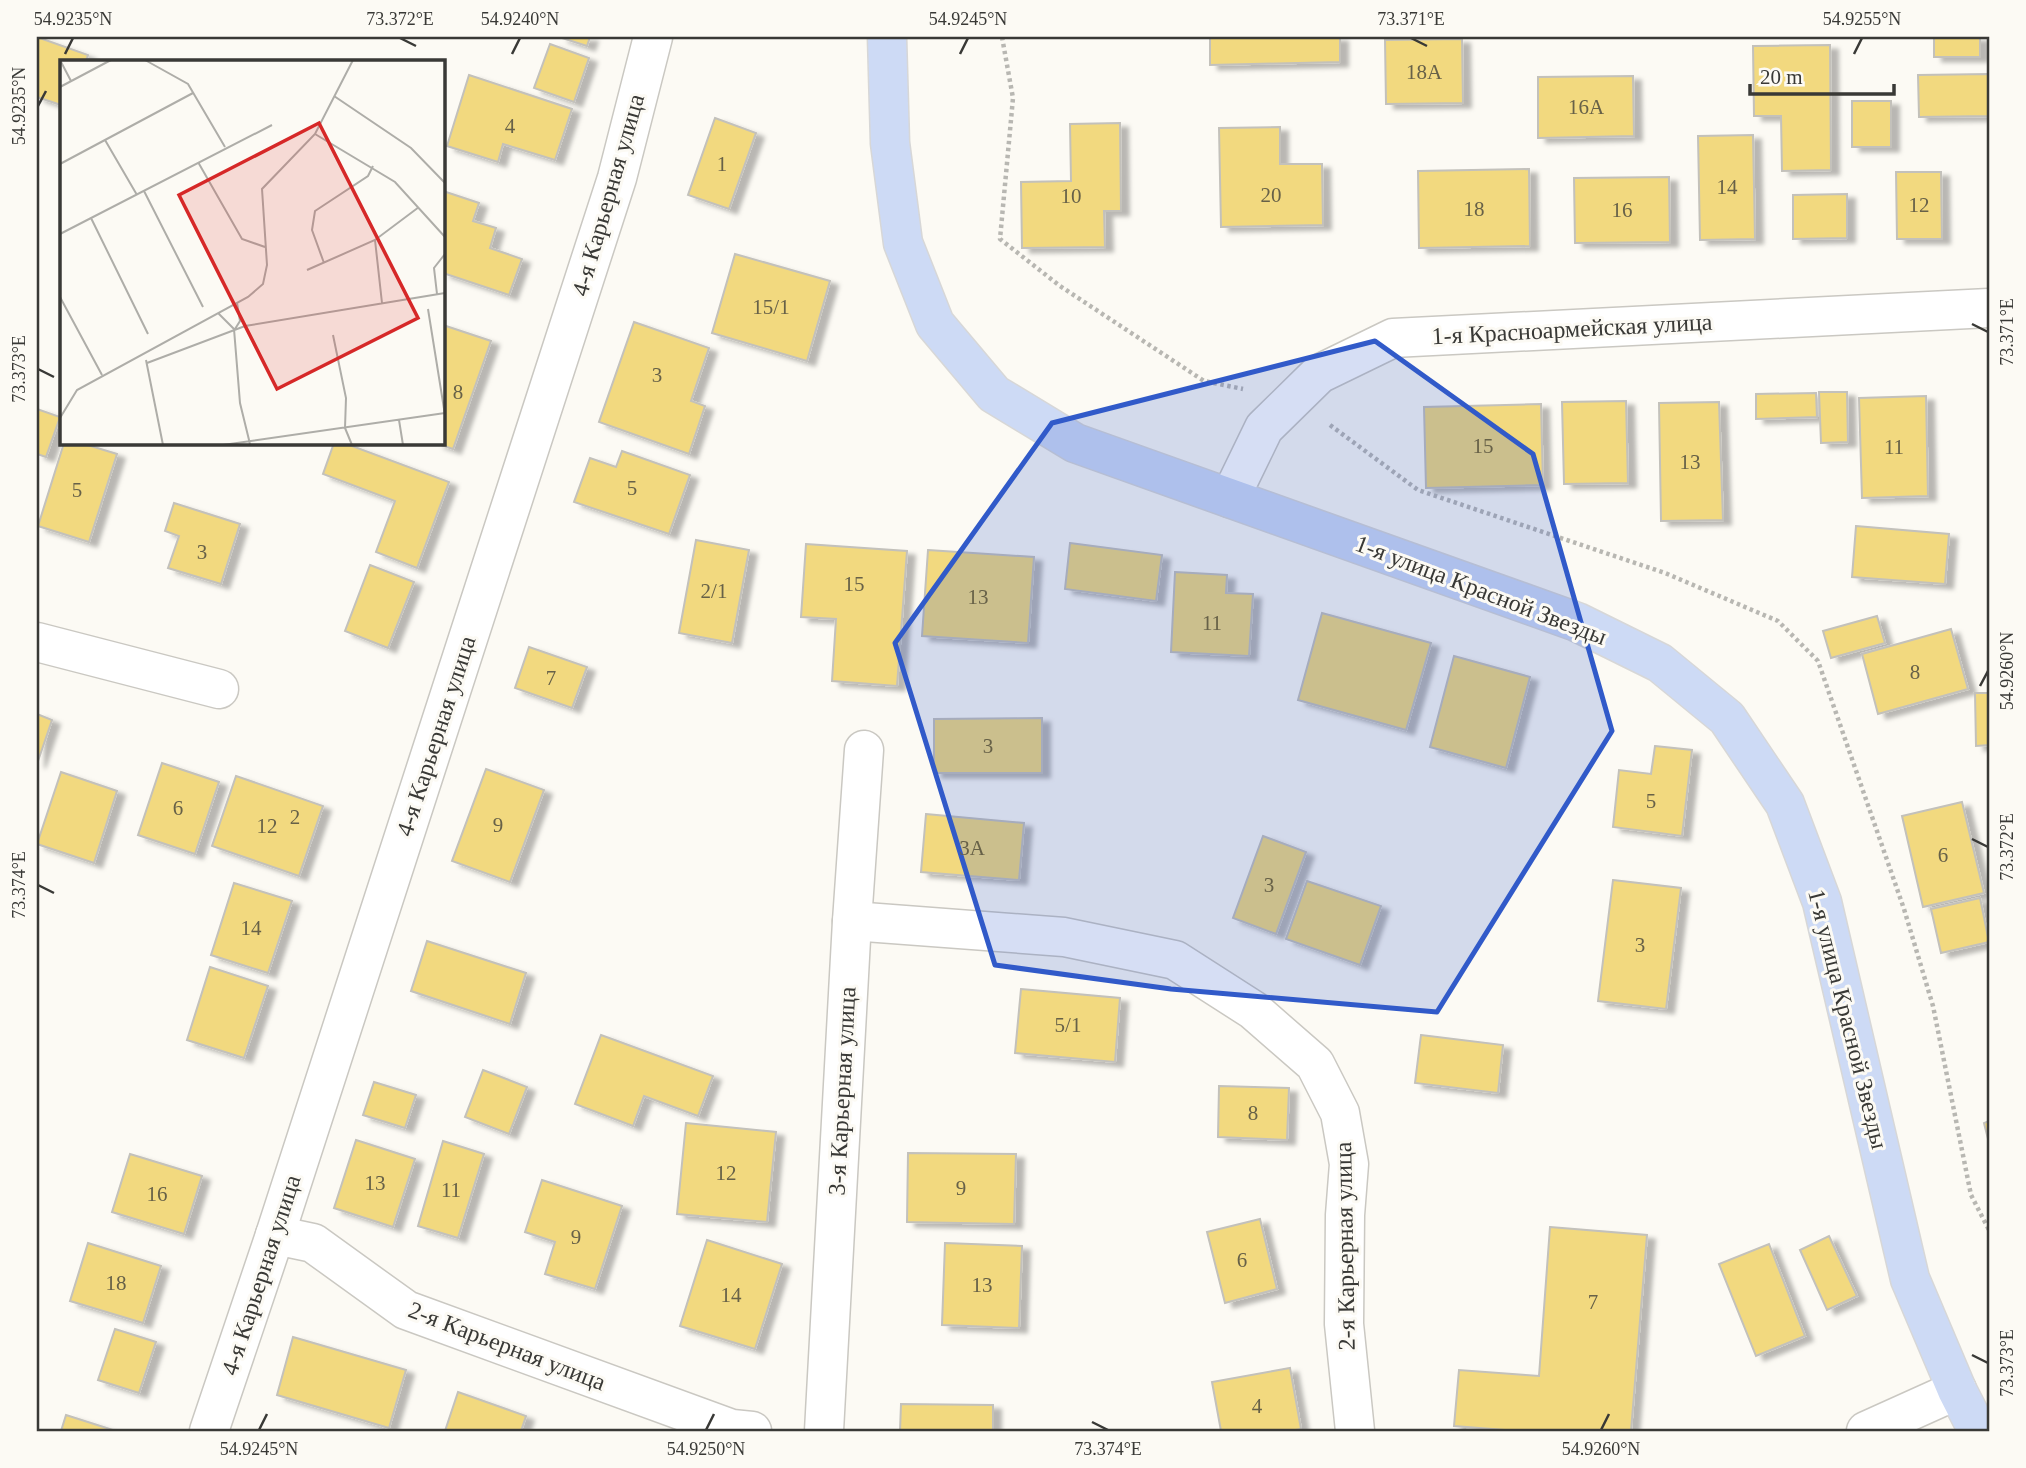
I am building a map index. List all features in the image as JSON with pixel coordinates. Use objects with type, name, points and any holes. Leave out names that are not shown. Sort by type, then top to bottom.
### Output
[{"type":"main road","name":"1-я улица Красной Звезды","points":[[887,37],[890,143],[903,243],[935,324],[994,394],[1075,443],[1577,622],[1660,663],[1727,718],[1785,804],[1822,902],[1910,1279],[1956,1390],[1978,1431]]},
{"type":"street","name":"4-я Карьерная улица","points":[[209,1431],[617,178],[653,37]]},
{"type":"street","name":"1-я Красноармейская улица","points":[[1230,498],[1264,428],[1319,374],[1393,338],[1989,308]]},
{"type":"street","points":[[37,642],[219,689]]},
{"type":"street","name":"3-я Карьерная улица","points":[[824,1431],[864,750]]},
{"type":"street","name":"2-я Карьерная улица","points":[[852,921],[1064,937],[1175,960],[1253,1010],[1315,1064],[1340,1113],[1349,1164],[1345,1215],[1344,1324],[1354,1431]]},
{"type":"street","name":"2-я Карьерная улица","points":[[275,1235],[313,1242],[405,1310],[732,1429],[752,1431]]},
{"type":"street","points":[[1866,1431],[1956,1390]]},
{"type":"highlighted area","points":[[1375,341],[1533,454],[1612,731],[1437,1012],[1171,989],[995,965],[895,643],[1052,423]]},
{"type":"building","points":[[37,37],[88,55],[86,60],[60,60],[60,105],[37,97]]},
{"type":"building","points":[[559,37],[590,37],[587,46]]},
{"type":"building","points":[[1210,37],[1340,37],[1340,62],[1210,65]]},
{"type":"building","points":[[1934,37],[1980,37],[1980,57],[1934,57]]},
{"type":"building","points":[[1462,39],[1463,103],[1386,104],[1385,40]]},
{"type":"building","points":[[550,44],[589,58],[574,102],[534,88]]},
{"type":"building","points":[[1830,45],[1831,170],[1782,171],[1781,116],[1754,116],[1753,46]]},
{"type":"building","points":[[1989,74],[1989,116],[1919,117],[1918,75]]},
{"type":"building","points":[[469,75],[572,109],[555,160],[503,144],[498,162],[447,146]]},
{"type":"building","points":[[1633,76],[1634,136],[1538,138],[1538,77]]},
{"type":"building","points":[[1852,101],[1891,101],[1891,147],[1852,147]]},
{"type":"building","points":[[715,118],[756,133],[729,209],[688,195]]},
{"type":"building","points":[[1120,123],[1121,211],[1104,211],[1105,247],[1022,248],[1021,182],[1071,181],[1070,124]]},
{"type":"building","points":[[1280,127],[1280,164],[1322,164],[1323,225],[1221,227],[1219,128]]},
{"type":"building","points":[[1753,135],[1755,239],[1700,240],[1698,136]]},
{"type":"building","points":[[1529,169],[1530,246],[1419,248],[1418,171]]},
{"type":"building","points":[[1896,172],[1941,172],[1942,239],[1897,239]]},
{"type":"building","points":[[1669,177],[1670,242],[1575,243],[1574,178]]},
{"type":"building","points":[[444,191],[479,203],[473,221],[496,228],[490,248],[522,259],[509,295],[444,273]]},
{"type":"building","points":[[1847,194],[1847,238],[1793,239],[1793,195]]},
{"type":"building","points":[[735,254],[830,281],[807,361],[712,333]]},
{"type":"building","points":[[634,322],[709,348],[691,401],[705,406],[689,454],[599,422]]},
{"type":"building","points":[[444,325],[491,341],[453,449],[438,444],[444,444]]},
{"type":"building","points":[[1819,392],[1847,392],[1848,442],[1821,443]]},
{"type":"building","points":[[1816,393],[1817,417],[1756,419],[1756,394]]},
{"type":"building","points":[[1926,396],[1928,496],[1862,498],[1859,398]]},
{"type":"building","points":[[1626,401],[1628,483],[1564,484],[1562,402]]},
{"type":"building","points":[[1719,402],[1723,520],[1661,521],[1659,403]]},
{"type":"building","points":[[1541,404],[1543,485],[1426,488],[1424,407]]},
{"type":"building","points":[[37,409],[60,417],[46,457],[37,454]]},
{"type":"building","points":[[64,444],[84,444],[117,454],[89,542],[38,526]]},
{"type":"building","points":[[334,444],[347,444],[449,482],[417,568],[376,552],[395,501],[323,474]]},
{"type":"building","points":[[622,451],[690,475],[669,534],[574,502],[590,458],[616,467]]},
{"type":"building","points":[[174,503],[240,524],[221,584],[168,568],[179,536],[165,531]]},
{"type":"building","points":[[1856,526],[1949,534],[1945,584],[1852,577]]},
{"type":"building","points":[[696,540],[749,550],[732,643],[679,633]]},
{"type":"building","points":[[1070,543],[1162,555],[1156,601],[1065,589]]},
{"type":"building","points":[[806,544],[907,551],[897,686],[832,681],[836,619],[801,617]]},
{"type":"building","points":[[928,550],[1034,557],[1028,643],[922,636]]},
{"type":"building","points":[[370,565],[414,582],[388,648],[345,631]]},
{"type":"building","points":[[1175,572],[1227,575],[1226,593],[1253,594],[1249,656],[1171,652]]},
{"type":"building","points":[[1322,613],[1431,643],[1406,730],[1298,700]]},
{"type":"building","points":[[1877,616],[1885,643],[1831,658],[1823,631]]},
{"type":"building","points":[[1951,629],[1968,689],[1878,714],[1862,654]]},
{"type":"building","points":[[529,647],[587,667],[572,708],[515,688]]},
{"type":"building","points":[[1454,656],[1530,677],[1506,768],[1430,747]]},
{"type":"building","points":[[1975,693],[1989,693],[1989,745],[1976,746]]},
{"type":"building","points":[[37,714],[52,720],[37,764]]},
{"type":"building","points":[[1042,718],[1042,773],[934,773],[934,719]]},
{"type":"building","points":[[1655,746],[1692,750],[1682,836],[1613,827],[1619,770],[1651,774]]},
{"type":"building","points":[[162,763],[219,782],[195,854],[138,835]]},
{"type":"building","points":[[486,769],[544,790],[510,882],[452,861]]},
{"type":"building","points":[[61,772],[117,791],[94,863],[37,844]]},
{"type":"building","points":[[236,776],[323,806],[299,876],[212,846]]},
{"type":"building","points":[[1962,802],[1984,893],[1923,907],[1902,816]]},
{"type":"building","points":[[926,814],[1024,823],[1019,880],[921,872]]},
{"type":"building","points":[[1263,836],[1306,852],[1276,934],[1233,918]]},
{"type":"building","points":[[1613,880],[1681,888],[1666,1009],[1598,1001]]},
{"type":"building","points":[[1307,881],[1381,906],[1360,965],[1286,939]]},
{"type":"building","points":[[234,883],[292,901],[268,973],[211,955]]},
{"type":"building","points":[[1980,898],[1989,942],[1941,953],[1931,909]]},
{"type":"building","points":[[427,941],[526,973],[510,1024],[411,991]]},
{"type":"building","points":[[210,967],[268,986],[244,1058],[187,1040]]},
{"type":"building","points":[[1021,989],[1120,998],[1115,1062],[1015,1053]]},
{"type":"building","points":[[601,1035],[713,1076],[698,1116],[644,1096],[633,1126],[575,1104]]},
{"type":"building","points":[[1421,1035],[1503,1045],[1498,1093],[1415,1083]]},
{"type":"building","points":[[483,1070],[527,1087],[509,1134],[465,1117]]},
{"type":"building","points":[[374,1082],[416,1095],[405,1128],[363,1115]]},
{"type":"building","points":[[1219,1086],[1289,1088],[1287,1140],[1218,1137]]},
{"type":"building","points":[[1989,1121],[1989,1143],[1984,1123]]},
{"type":"building","points":[[686,1123],[776,1132],[767,1222],[677,1214]]},
{"type":"building","points":[[356,1140],[415,1159],[393,1227],[334,1208]]},
{"type":"building","points":[[443,1141],[484,1154],[458,1238],[418,1226]]},
{"type":"building","points":[[908,1153],[1016,1154],[1014,1224],[907,1222]]},
{"type":"building","points":[[130,1154],[202,1176],[184,1234],[112,1212]]},
{"type":"building","points":[[542,1180],[622,1206],[595,1289],[545,1274],[555,1242],[525,1232]]},
{"type":"building","points":[[1260,1219],[1277,1289],[1225,1303],[1207,1232]]},
{"type":"building","points":[[1550,1227],[1647,1235],[1631,1431],[1518,1431],[1454,1426],[1459,1370],[1539,1376]]},
{"type":"building","points":[[1829,1236],[1857,1296],[1827,1310],[1800,1250]]},
{"type":"building","points":[[707,1240],[782,1264],[755,1349],[680,1326]]},
{"type":"building","points":[[88,1243],[161,1266],[143,1323],[70,1301]]},
{"type":"building","points":[[945,1243],[1022,1246],[1019,1328],[942,1325]]},
{"type":"building","points":[[1769,1244],[1805,1336],[1756,1356],[1719,1264]]},
{"type":"building","points":[[115,1329],[156,1342],[139,1393],[98,1380]]},
{"type":"building","points":[[293,1337],[406,1370],[389,1428],[277,1395]]},
{"type":"building","points":[[1290,1368],[1301,1429],[1221,1431],[1212,1382]]},
{"type":"building","points":[[458,1392],[526,1416],[521,1431],[445,1431]]},
{"type":"building","points":[[901,1404],[993,1405],[993,1431],[900,1431]]},
{"type":"building","points":[[66,1415],[116,1431],[61,1431]]}]
